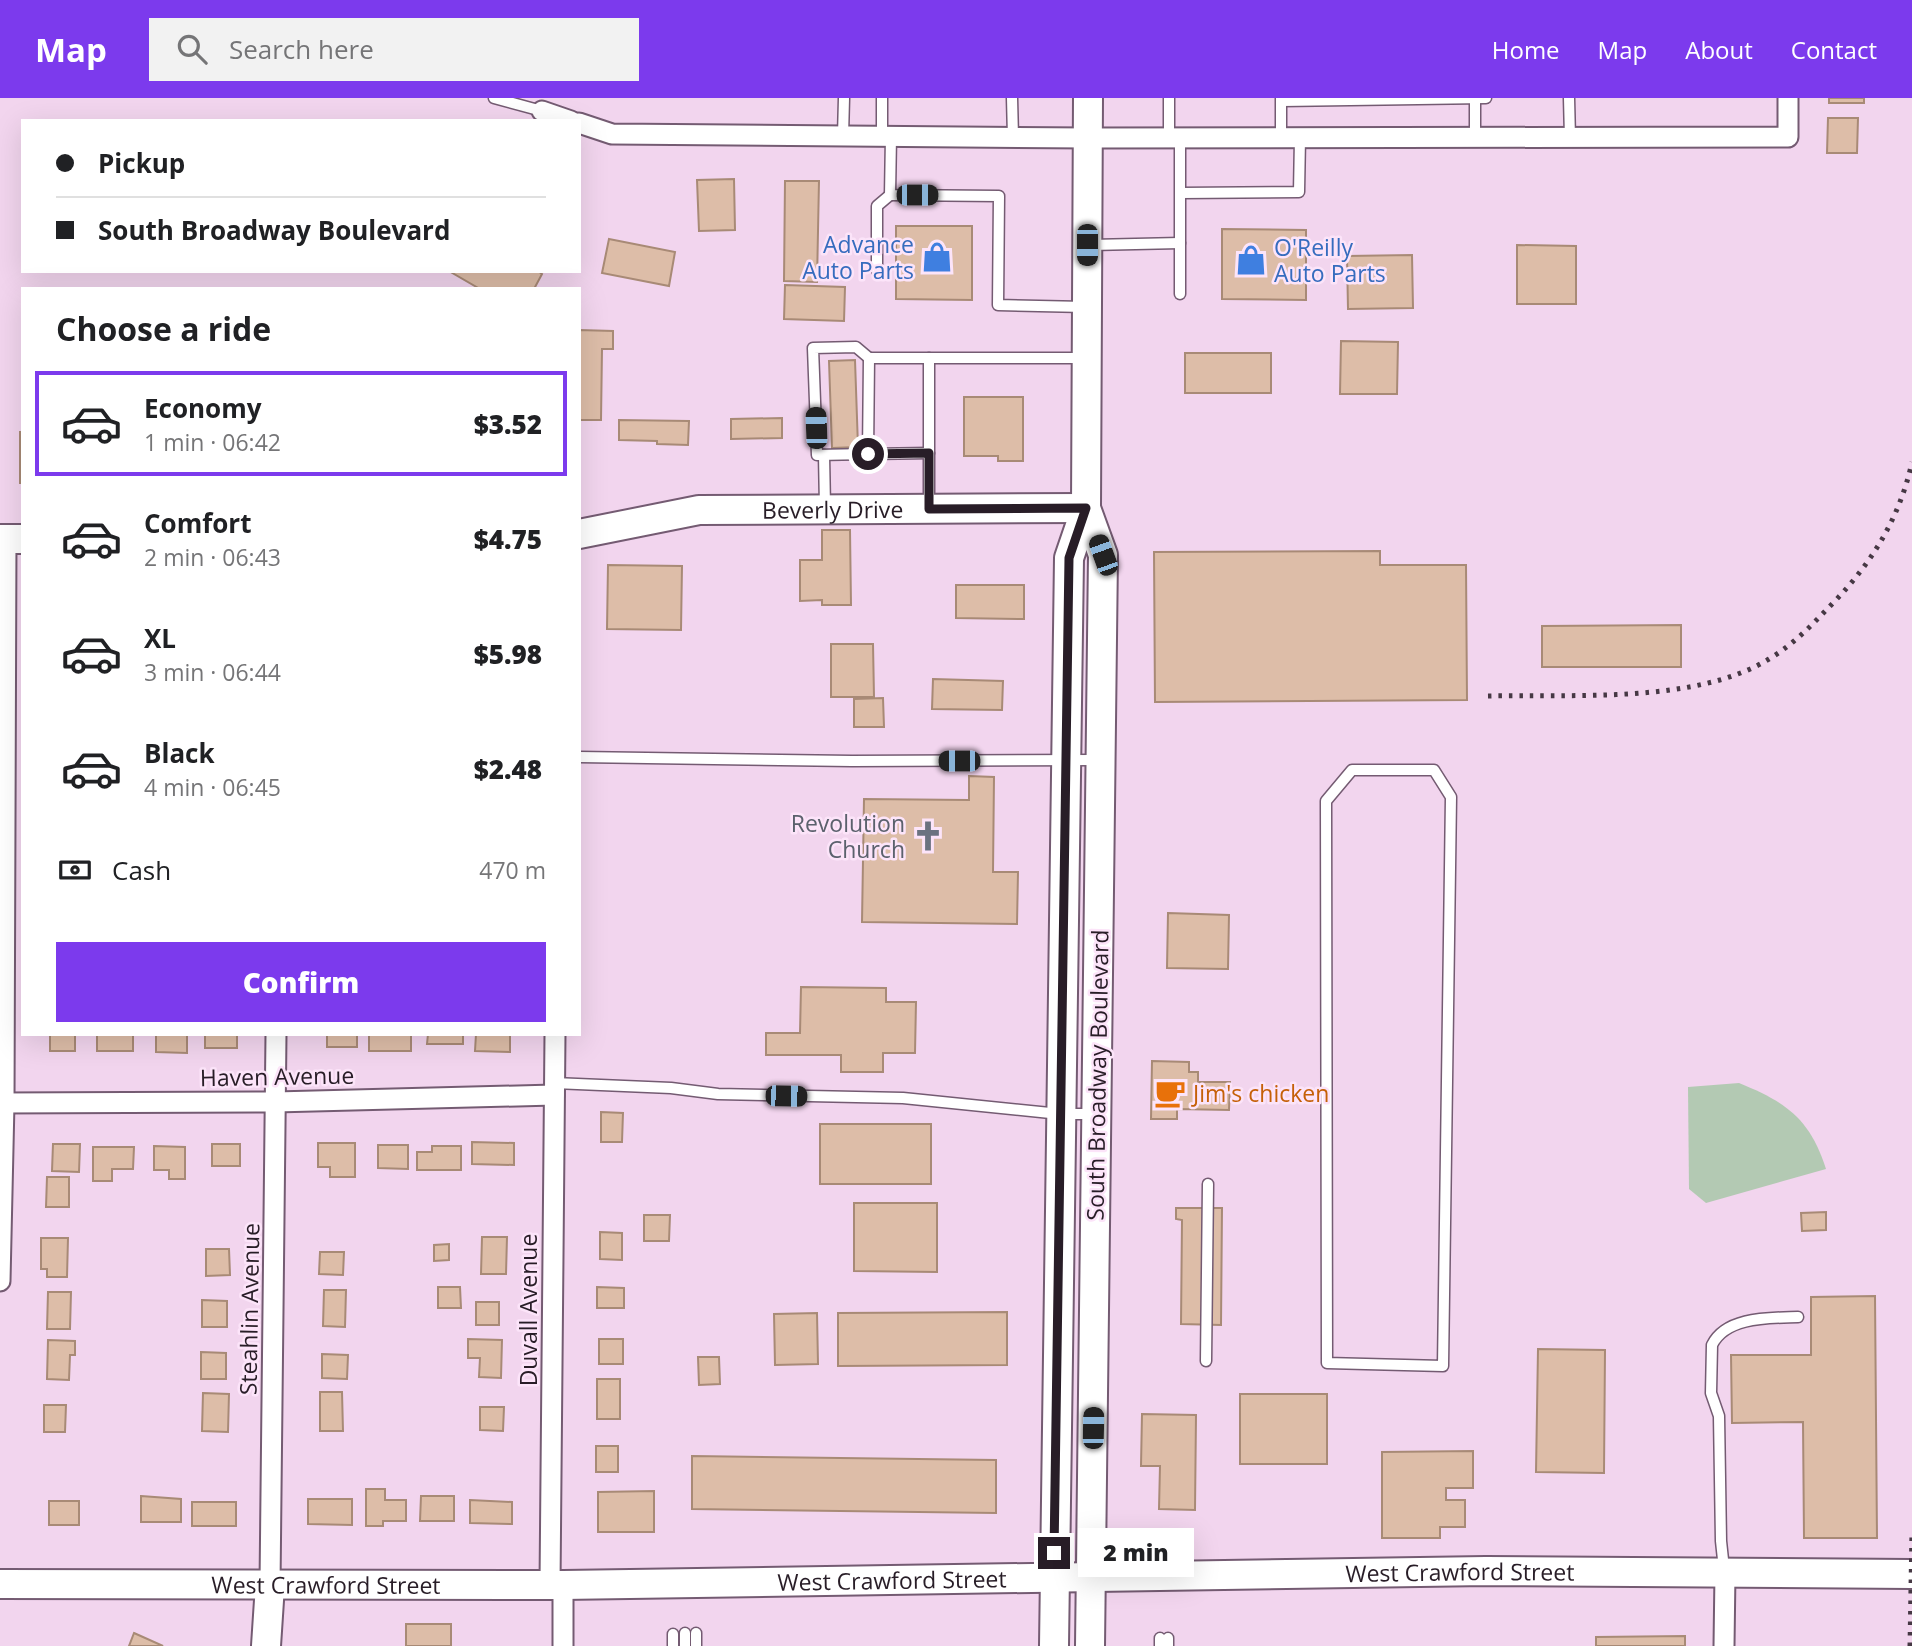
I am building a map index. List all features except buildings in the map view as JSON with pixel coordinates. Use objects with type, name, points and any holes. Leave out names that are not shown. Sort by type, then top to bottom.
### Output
[{"type":"main road","name":"South Broadway Boulevard","points":[[1054,1646],[1069,558],[1086,508],[1088,98]]},
{"type":"main road","name":"South Broadway Boulevard","points":[[1086,508],[1103,555],[1090,1646]]},
{"type":"main road","name":"Beverly Drive","points":[[581,534],[699,510],[1086,508]]},
{"type":"main road","name":"West Crawford Street","points":[[0,1584],[557,1585],[1486,1571],[1912,1574]]},
{"type":"main road","points":[[266,1646],[270,1585]]},
{"type":"street","points":[[581,124],[612,134],[1088,138],[1788,137],[1788,98]]},
{"type":"street","points":[[542,111],[565,119]]},
{"type":"street","points":[[0,1281],[10,539]]},
{"type":"street","name":"Steahlin Avenue","points":[[270,1585],[276,1036]]},
{"type":"street","name":"Duvall Avenue","points":[[555,1036],[557,1585],[563,1646]]},
{"type":"street","name":"Haven Avenue","points":[[2,1103],[275,1102],[554,1089]]},
{"type":"street","points":[[1724,1646],[1725,1573]]},
{"type":"lane","points":[[494,98],[542,111]]},
{"type":"lane","points":[[843,136],[844,98]]},
{"type":"lane","points":[[882,98],[890,195]]},
{"type":"lane","points":[[1012,98],[1013,137]]},
{"type":"lane","points":[[1169,98],[1181,193],[1180,295]]},
{"type":"lane","points":[[1475,98],[1475,138]]},
{"type":"lane","points":[[1181,193],[1299,192],[1282,99],[1486,98]]},
{"type":"lane","points":[[1569,98],[1570,138]]},
{"type":"lane","points":[[877,271],[877,206],[890,195],[999,195],[998,305],[1087,307]]},
{"type":"lane","points":[[1087,245],[1180,243]]},
{"type":"lane","points":[[929,453],[817,455],[813,348],[856,347],[869,358],[1087,358]]},
{"type":"lane","points":[[868,454],[869,358]]},
{"type":"lane","points":[[929,358],[929,509]]},
{"type":"lane","points":[[824,455],[825,509]]},
{"type":"lane","points":[[581,757],[1101,761]]},
{"type":"lane","points":[[1352,770],[1434,770],[1451,797],[1443,1366],[1327,1363],[1326,801],[1352,770]]},
{"type":"lane","points":[[554,1089],[671,1088],[718,1094],[903,1098],[1060,1114],[1096,1114]]},
{"type":"lane","points":[[1206,1361],[1208,1184]]},
{"type":"lane","points":[[1725,1573],[1721,1541],[1720,1416],[1711,1393],[1712,1345],[1715,1338],[1726,1330],[1742,1324],[1762,1318],[1798,1317]]},
{"type":"lane","points":[[685,1646],[691,1633],[696,1646]]},
{"type":"lane","points":[[673,1634],[673,1646]]},
{"type":"green space","points":[[1739,1083],[1770,1097],[1794,1114],[1812,1137],[1826,1169],[1706,1203],[1689,1189],[1688,1087]]},
{"type":"railway","points":[[1488,696],[1633,694],[1670,690],[1739,673],[1769,659],[1811,626],[1860,572],[1892,520],[1912,462]]},
{"type":"railway","points":[[1910,1646],[1912,1531]]},
{"type":"place","name":"Advance Auto Parts","points":[[937,257]]},
{"type":"place","name":"O'Reilly Auto Parts","points":[[1251,260]]},
{"type":"place","name":"Revolution Church","points":[[928,836]]},
{"type":"place","name":"Jim's chicken","points":[[1170,1093]]},
{"type":"route","points":[[868,454],[929,453],[929,509],[1086,508],[1069,558],[1054,1553]]}]
